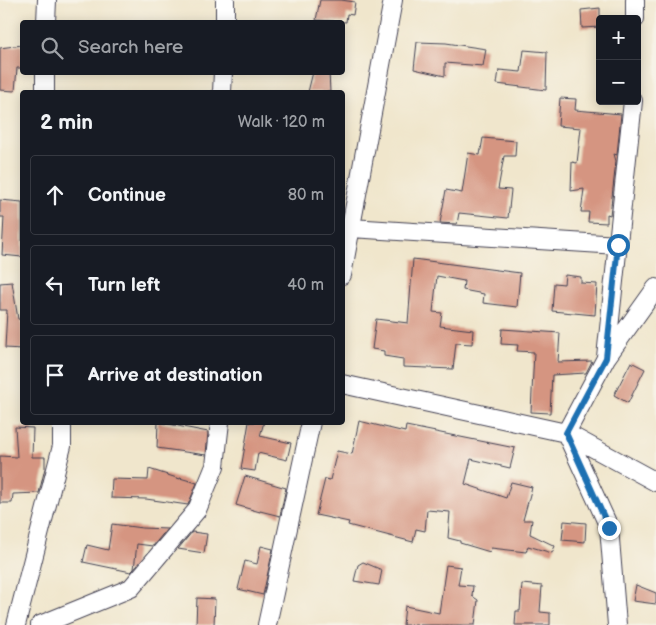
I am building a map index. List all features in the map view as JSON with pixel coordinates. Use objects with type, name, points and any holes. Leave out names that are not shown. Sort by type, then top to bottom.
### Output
[{"type":"street","points":[[46,20],[47,0]]},
{"type":"street","points":[[224,20],[225,0]]},
{"type":"street","points":[[345,259],[393,0]]},
{"type":"street","points":[[635,0],[635,15]]},
{"type":"street","points":[[45,75],[45,90]]},
{"type":"street","points":[[222,90],[223,75]]},
{"type":"street","points":[[606,358],[633,105]]},
{"type":"street","points":[[351,228],[618,245]]},
{"type":"street","points":[[566,433],[606,358],[656,288]]},
{"type":"street","points":[[345,385],[566,433],[656,482]]},
{"type":"street","points":[[16,625],[62,446],[62,425]]},
{"type":"street","points":[[40,625],[131,588],[197,510],[215,466],[220,425]]},
{"type":"street","points":[[267,625],[310,425]]},
{"type":"street","points":[[566,433],[609,528],[617,625]]},
{"type":"building","points":[[320,0],[355,2],[353,15],[347,14],[346,22],[345,20],[316,20]]},
{"type":"building","points":[[600,8],[600,15],[596,15],[596,27],[582,28],[581,10]]},
{"type":"building","points":[[417,42],[446,43],[486,49],[483,66],[445,63],[445,76],[414,69]]},
{"type":"building","points":[[20,45],[20,68],[17,68],[15,91],[0,90],[0,48]]},
{"type":"building","points":[[524,50],[547,52],[546,90],[497,84],[499,70],[521,72]]},
{"type":"building","points":[[312,75],[329,75],[330,90],[308,90]]},
{"type":"building","points":[[560,98],[576,99],[575,110],[621,114],[617,155],[614,154],[616,161],[610,215],[607,214],[607,223],[588,222],[589,212],[581,212],[584,189],[571,191],[572,162],[577,163],[581,128],[558,126]]},
{"type":"building","points":[[483,138],[516,141],[515,156],[504,156],[498,189],[511,190],[508,218],[459,213],[457,224],[440,223],[446,190],[462,193],[468,153],[480,155]]},
{"type":"building","points":[[0,200],[20,202],[20,257],[2,255],[4,217],[0,217]]},
{"type":"building","points":[[413,259],[520,273],[517,307],[483,303],[484,294],[463,290],[464,281],[437,276],[433,312],[442,313],[440,326],[473,330],[472,344],[456,343],[453,369],[403,367],[403,359],[384,356],[384,351],[372,349],[376,319],[408,323]]},
{"type":"building","points":[[565,275],[581,277],[581,283],[597,284],[595,315],[552,311],[554,283],[564,284]]},
{"type":"building","points":[[12,282],[18,319],[20,320],[20,349],[5,348],[7,310],[0,310],[0,283]]},
{"type":"building","points":[[502,329],[560,333],[558,362],[592,361],[586,373],[552,375],[550,413],[531,412],[534,352],[517,351],[518,345],[501,344]]},
{"type":"building","points":[[631,362],[645,369],[628,403],[614,395]]},
{"type":"building","points":[[359,421],[405,432],[406,426],[515,448],[510,468],[471,459],[465,484],[506,498],[511,482],[532,487],[523,520],[532,520],[530,534],[555,546],[552,553],[528,546],[526,552],[491,548],[490,552],[460,543],[460,541],[448,538],[450,512],[427,510],[425,531],[416,529],[413,542],[348,525],[349,522],[316,515],[325,479],[330,480],[337,451],[352,454]]},
{"type":"building","points":[[158,425],[173,425],[208,432],[206,455],[157,448]]},
{"type":"building","points":[[248,425],[263,425],[260,436],[291,443],[287,460],[258,453],[255,471],[241,469]]},
{"type":"building","points":[[15,427],[33,428],[32,457],[45,457],[45,468],[39,493],[13,494],[12,503],[0,503],[0,456],[17,457]]},
{"type":"building","points":[[149,469],[197,483],[188,505],[146,499],[111,498],[112,479],[148,480]]},
{"type":"building","points":[[245,476],[286,488],[280,516],[236,505]]},
{"type":"building","points":[[564,521],[586,523],[585,542],[562,540]]},
{"type":"building","points":[[112,524],[167,529],[153,546],[137,544],[134,569],[131,572],[83,562],[87,545],[108,550]]},
{"type":"building","points":[[192,532],[207,534],[204,553],[178,549]]},
{"type":"building","points":[[261,546],[273,549],[263,595],[238,589],[245,561],[257,564]]},
{"type":"building","points":[[363,562],[382,570],[379,585],[354,581],[358,565]]},
{"type":"building","points":[[446,565],[461,567],[458,585],[473,586],[472,596],[478,600],[475,625],[403,625],[405,606],[439,613]]},
{"type":"building","points":[[522,584],[542,586],[540,612],[550,613],[550,625],[515,625],[516,611],[520,611]]},
{"type":"building","points":[[636,585],[656,593],[656,604],[633,601]]},
{"type":"building","points":[[197,598],[215,599],[214,625],[196,625]]},
{"type":"route","points":[[609,528],[566,433],[606,358],[618,245]]}]
